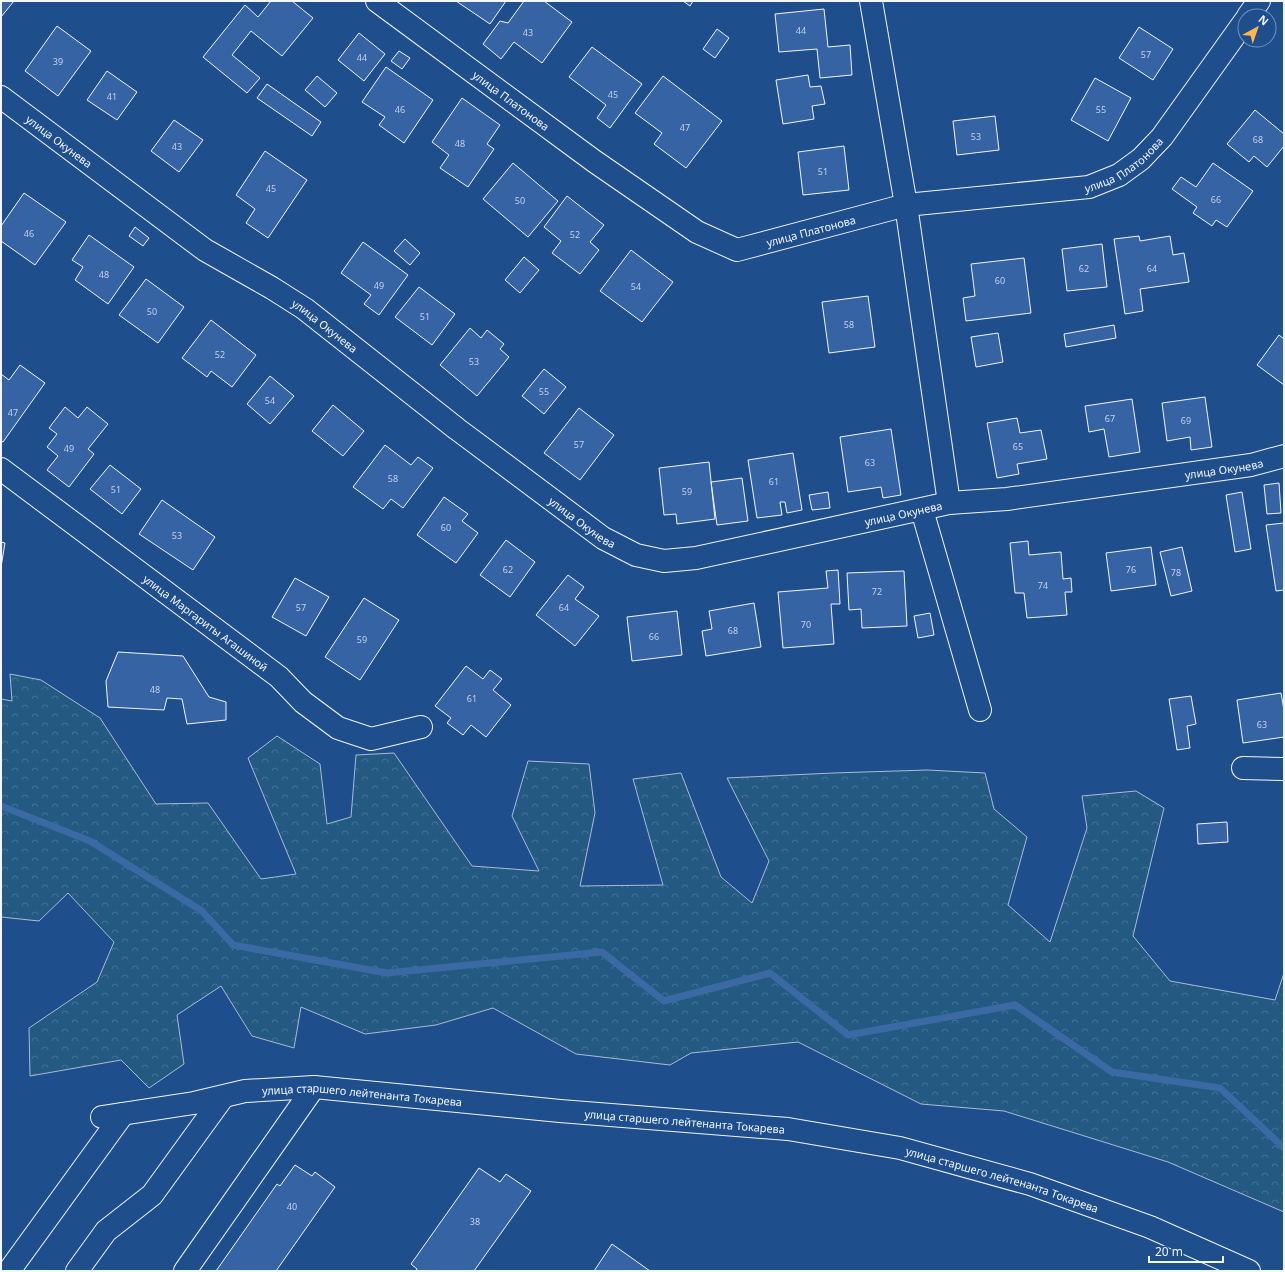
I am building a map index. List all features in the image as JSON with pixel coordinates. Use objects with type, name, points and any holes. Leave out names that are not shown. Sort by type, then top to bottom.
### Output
[{"type":"street","name":"улица Платонова","points":[[377,1],[601,165],[697,232],[737,250],[906,205],[1089,187],[1118,176],[1141,159],[1162,137],[1237,31]]},
{"type":"street","points":[[871,1],[906,205],[949,503]]},
{"type":"street","name":"улица Окунева","points":[[1,97],[205,250],[272,288],[305,309],[457,429],[603,538],[636,555],[664,561],[696,558],[949,503],[1007,499],[1117,484],[1251,465],[1284,456]]},
{"type":"street","name":"улица Маргариты Агашиной","points":[[1,468],[48,505],[279,677],[303,702],[338,728],[371,740],[422,727]]},
{"type":"street","points":[[922,510],[980,710]]},
{"type":"street","points":[[1243,768],[1284,769]]},
{"type":"street","points":[[185,1271],[314,1088]]},
{"type":"street","name":"улица старшего лейтенанта Токарева","points":[[102,1117],[194,1103],[245,1092],[314,1088],[560,1111],[788,1128],[900,1148],[1030,1184],[1150,1227],[1249,1271]]},
{"type":"street","points":[[77,1271],[106,1231],[152,1195],[223,1097]]},
{"type":"street","points":[[9,1271],[123,1114]]},
{"type":"green space","points":[[10,674],[41,680],[100,718],[156,804],[208,803],[261,879],[296,874],[248,758],[277,736],[320,764],[327,824],[351,817],[356,755],[394,753],[472,866],[539,871],[512,816],[528,761],[589,764],[595,813],[580,886],[663,885],[633,779],[681,773],[721,877],[752,903],[769,861],[727,778],[927,770],[985,773],[994,809],[1027,837],[1008,905],[1050,942],[1087,828],[1082,796],[1136,791],[1164,808],[1133,936],[1170,981],[1275,1000],[1284,973],[1284,1212],[1168,1162],[1004,1111],[921,1104],[798,1042],[691,1053],[670,1065],[576,1054],[493,1008],[436,1025],[365,1034],[301,1007],[294,1048],[252,1036],[221,986],[177,1015],[184,1064],[149,1088],[121,1060],[30,1076],[29,1028],[97,982],[114,942],[68,893],[39,921],[1,917],[1,699],[12,701]]},
{"type":"building","points":[[1,1],[14,1],[1,17]]},
{"type":"building","points":[[271,1],[292,1],[313,18],[282,56],[251,31],[232,55],[260,78],[247,93],[203,57],[245,5],[258,17]]},
{"type":"building","points":[[456,1],[506,1],[490,24]]},
{"type":"building","points":[[524,1],[544,1],[572,22],[542,63],[514,42],[501,59],[483,44],[500,21],[508,23]]},
{"type":"building","points":[[683,1],[693,1],[690,6]]},
{"type":"building","points":[[824,9],[828,47],[850,45],[852,75],[820,78],[817,49],[779,52],[775,14]]},
{"type":"building","points":[[57,26],[91,51],[58,96],[25,71]]},
{"type":"building","points":[[1139,27],[1173,49],[1153,80],[1119,58]]},
{"type":"building","points":[[717,29],[729,38],[715,58],[703,49]]},
{"type":"building","points":[[359,33],[385,54],[364,81],[338,60]]},
{"type":"building","points":[[592,47],[642,84],[610,128],[597,118],[606,105],[569,77]]},
{"type":"building","points":[[399,51],[410,58],[402,69],[391,61]]},
{"type":"building","points":[[386,67],[433,100],[404,143],[379,125],[385,117],[362,102]]},
{"type":"building","points":[[107,71],[137,92],[117,120],[87,100]]},
{"type":"building","points":[[808,75],[810,87],[821,86],[825,104],[812,106],[814,119],[783,124],[776,80]]},
{"type":"building","points":[[317,76],[337,93],[325,107],[305,90]]},
{"type":"building","points":[[663,76],[722,121],[686,168],[654,144],[662,133],[635,113]]},
{"type":"building","points":[[1095,78],[1131,98],[1108,141],[1071,120]]},
{"type":"building","points":[[267,84],[321,122],[312,136],[257,98]]},
{"type":"building","points":[[462,98],[500,125],[487,144],[494,149],[468,187],[440,168],[449,155],[432,142]]},
{"type":"building","points":[[1255,110],[1284,134],[1284,146],[1267,167],[1254,156],[1249,162],[1227,144]]},
{"type":"building","points":[[995,116],[999,150],[957,155],[953,121]]},
{"type":"building","points":[[174,120],[203,140],[179,172],[151,151]]},
{"type":"building","points":[[844,146],[849,190],[803,195],[798,152]]},
{"type":"building","points":[[265,151],[307,180],[268,238],[246,223],[255,209],[236,195]]},
{"type":"building","points":[[513,163],[558,201],[528,237],[483,199]]},
{"type":"building","points":[[1213,163],[1253,191],[1227,227],[1216,220],[1212,226],[1193,213],[1197,207],[1172,189],[1181,177],[1196,187]]},
{"type":"building","points":[[24,193],[66,222],[35,265],[1,241],[1,226]]},
{"type":"building","points":[[567,196],[604,225],[590,242],[599,250],[580,274],[552,253],[561,241],[544,227]]},
{"type":"building","points":[[135,227],[149,238],[143,246],[129,236]]},
{"type":"building","points":[[89,235],[134,267],[108,304],[75,280],[83,267],[72,260]]},
{"type":"building","points":[[1139,236],[1140,241],[1170,236],[1173,255],[1184,253],[1189,282],[1140,289],[1143,311],[1125,314],[1114,239]]},
{"type":"building","points":[[405,239],[420,253],[410,265],[394,251]]},
{"type":"building","points":[[363,242],[408,275],[379,315],[364,304],[371,295],[341,273]]},
{"type":"building","points":[[1102,244],[1107,287],[1067,291],[1062,249]]},
{"type":"building","points":[[631,250],[673,282],[642,322],[600,291]]},
{"type":"building","points":[[524,257],[539,270],[520,293],[505,280]]},
{"type":"building","points":[[1024,258],[1031,313],[966,321],[963,298],[975,296],[971,264]]},
{"type":"building","points":[[146,279],[184,307],[158,343],[119,315]]},
{"type":"building","points":[[419,287],[455,314],[432,345],[395,317]]},
{"type":"building","points":[[868,296],[875,347],[829,353],[822,302]]},
{"type":"building","points":[[211,320],[256,355],[232,387],[211,371],[207,377],[182,358]]},
{"type":"building","points":[[1114,325],[1116,338],[1066,347],[1064,334]]},
{"type":"building","points":[[470,328],[481,338],[487,330],[504,344],[500,349],[509,357],[477,396],[440,365]]},
{"type":"building","points":[[998,333],[1003,362],[976,367],[971,337]]},
{"type":"building","points":[[1279,335],[1284,339],[1284,385],[1257,365]]},
{"type":"building","points":[[20,365],[45,383],[3,442],[1,441],[1,374],[9,380]]},
{"type":"building","points":[[544,369],[566,387],[544,414],[522,396]]},
{"type":"building","points":[[270,376],[294,396],[270,424],[247,404]]},
{"type":"building","points":[[1205,397],[1212,447],[1191,450],[1190,437],[1167,441],[1162,403]]},
{"type":"building","points":[[1132,399],[1140,452],[1109,457],[1104,429],[1089,432],[1085,406]]},
{"type":"building","points":[[333,405],[364,431],[343,456],[312,431]]},
{"type":"building","points":[[65,407],[78,418],[87,407],[108,424],[88,449],[94,454],[69,487],[47,470],[58,456],[47,447],[57,434],[49,428]]},
{"type":"building","points":[[579,408],[614,435],[580,480],[544,453]]},
{"type":"building","points":[[1017,418],[1020,433],[1041,430],[1047,459],[1017,464],[1019,474],[997,478],[987,423]]},
{"type":"building","points":[[891,429],[901,495],[883,498],[881,487],[848,492],[840,437]]},
{"type":"building","points":[[385,445],[411,465],[418,457],[433,468],[403,508],[391,499],[383,509],[353,487]]},
{"type":"building","points":[[793,453],[802,510],[787,513],[785,502],[780,502],[782,515],[757,518],[748,460]]},
{"type":"building","points":[[709,462],[715,519],[677,524],[676,514],[664,515],[659,468]]},
{"type":"building","points":[[110,465],[141,489],[122,514],[90,489]]},
{"type":"building","points":[[742,478],[748,521],[717,525],[711,482]]},
{"type":"building","points":[[1279,483],[1281,513],[1267,514],[1264,485]]},
{"type":"building","points":[[828,492],[830,508],[812,510],[809,495]]},
{"type":"building","points":[[1242,492],[1251,549],[1235,552],[1226,495]]},
{"type":"building","points":[[444,497],[468,514],[462,521],[478,533],[456,563],[417,535]]},
{"type":"building","points":[[162,500],[215,537],[193,570],[139,534]]},
{"type":"building","points":[[1284,523],[1284,590],[1276,591],[1266,525]]},
{"type":"building","points":[[506,540],[535,562],[510,597],[480,575]]},
{"type":"building","points":[[1028,541],[1029,555],[1061,552],[1063,579],[1071,578],[1072,592],[1065,592],[1067,615],[1027,618],[1024,593],[1015,593],[1010,543]]},
{"type":"building","points":[[1,542],[5,543],[1,567]]},
{"type":"building","points":[[1151,547],[1156,585],[1111,591],[1106,553]]},
{"type":"building","points":[[1182,547],[1192,591],[1171,596],[1160,552]]},
{"type":"building","points":[[838,570],[840,604],[831,604],[834,644],[783,648],[778,592],[828,588],[826,571]]},
{"type":"building","points":[[904,571],[907,626],[862,628],[861,609],[849,610],[847,573]]},
{"type":"building","points":[[568,575],[584,587],[575,599],[599,616],[575,646],[536,615]]},
{"type":"building","points":[[295,578],[329,597],[306,636],[272,617]]},
{"type":"building","points":[[364,598],[399,620],[360,680],[325,657]]},
{"type":"building","points":[[754,603],[761,647],[706,656],[702,631],[712,629],[709,611]]},
{"type":"building","points":[[677,611],[682,655],[632,661],[627,617]]},
{"type":"building","points":[[930,613],[934,635],[918,638],[914,616]]},
{"type":"building","points":[[118,652],[183,656],[209,697],[226,702],[226,720],[187,724],[182,699],[167,698],[164,710],[108,707],[106,681]]},
{"type":"building","points":[[466,666],[483,679],[490,670],[502,679],[493,690],[511,705],[486,737],[471,725],[463,735],[447,723],[451,718],[435,706]]},
{"type":"building","points":[[1281,693],[1284,710],[1284,737],[1243,743],[1237,700]]},
{"type":"building","points":[[1191,696],[1196,724],[1187,726],[1190,748],[1177,750],[1169,699]]},
{"type":"building","points":[[1227,822],[1228,842],[1198,844],[1197,824]]},
{"type":"building","points":[[295,1165],[312,1176],[315,1172],[335,1187],[276,1271],[216,1271],[277,1184],[280,1186]]},
{"type":"building","points":[[479,1168],[500,1182],[506,1174],[531,1191],[474,1271],[416,1271],[417,1269],[411,1264]]},
{"type":"building","points":[[612,1244],[650,1271],[594,1271]]},
{"type":"waterway","points":[[1,806],[90,841],[202,911],[233,945],[387,973],[602,952],[664,1001],[770,973],[848,1035],[1015,1005],[1112,1072],[1220,1088],[1284,1148]]}]
